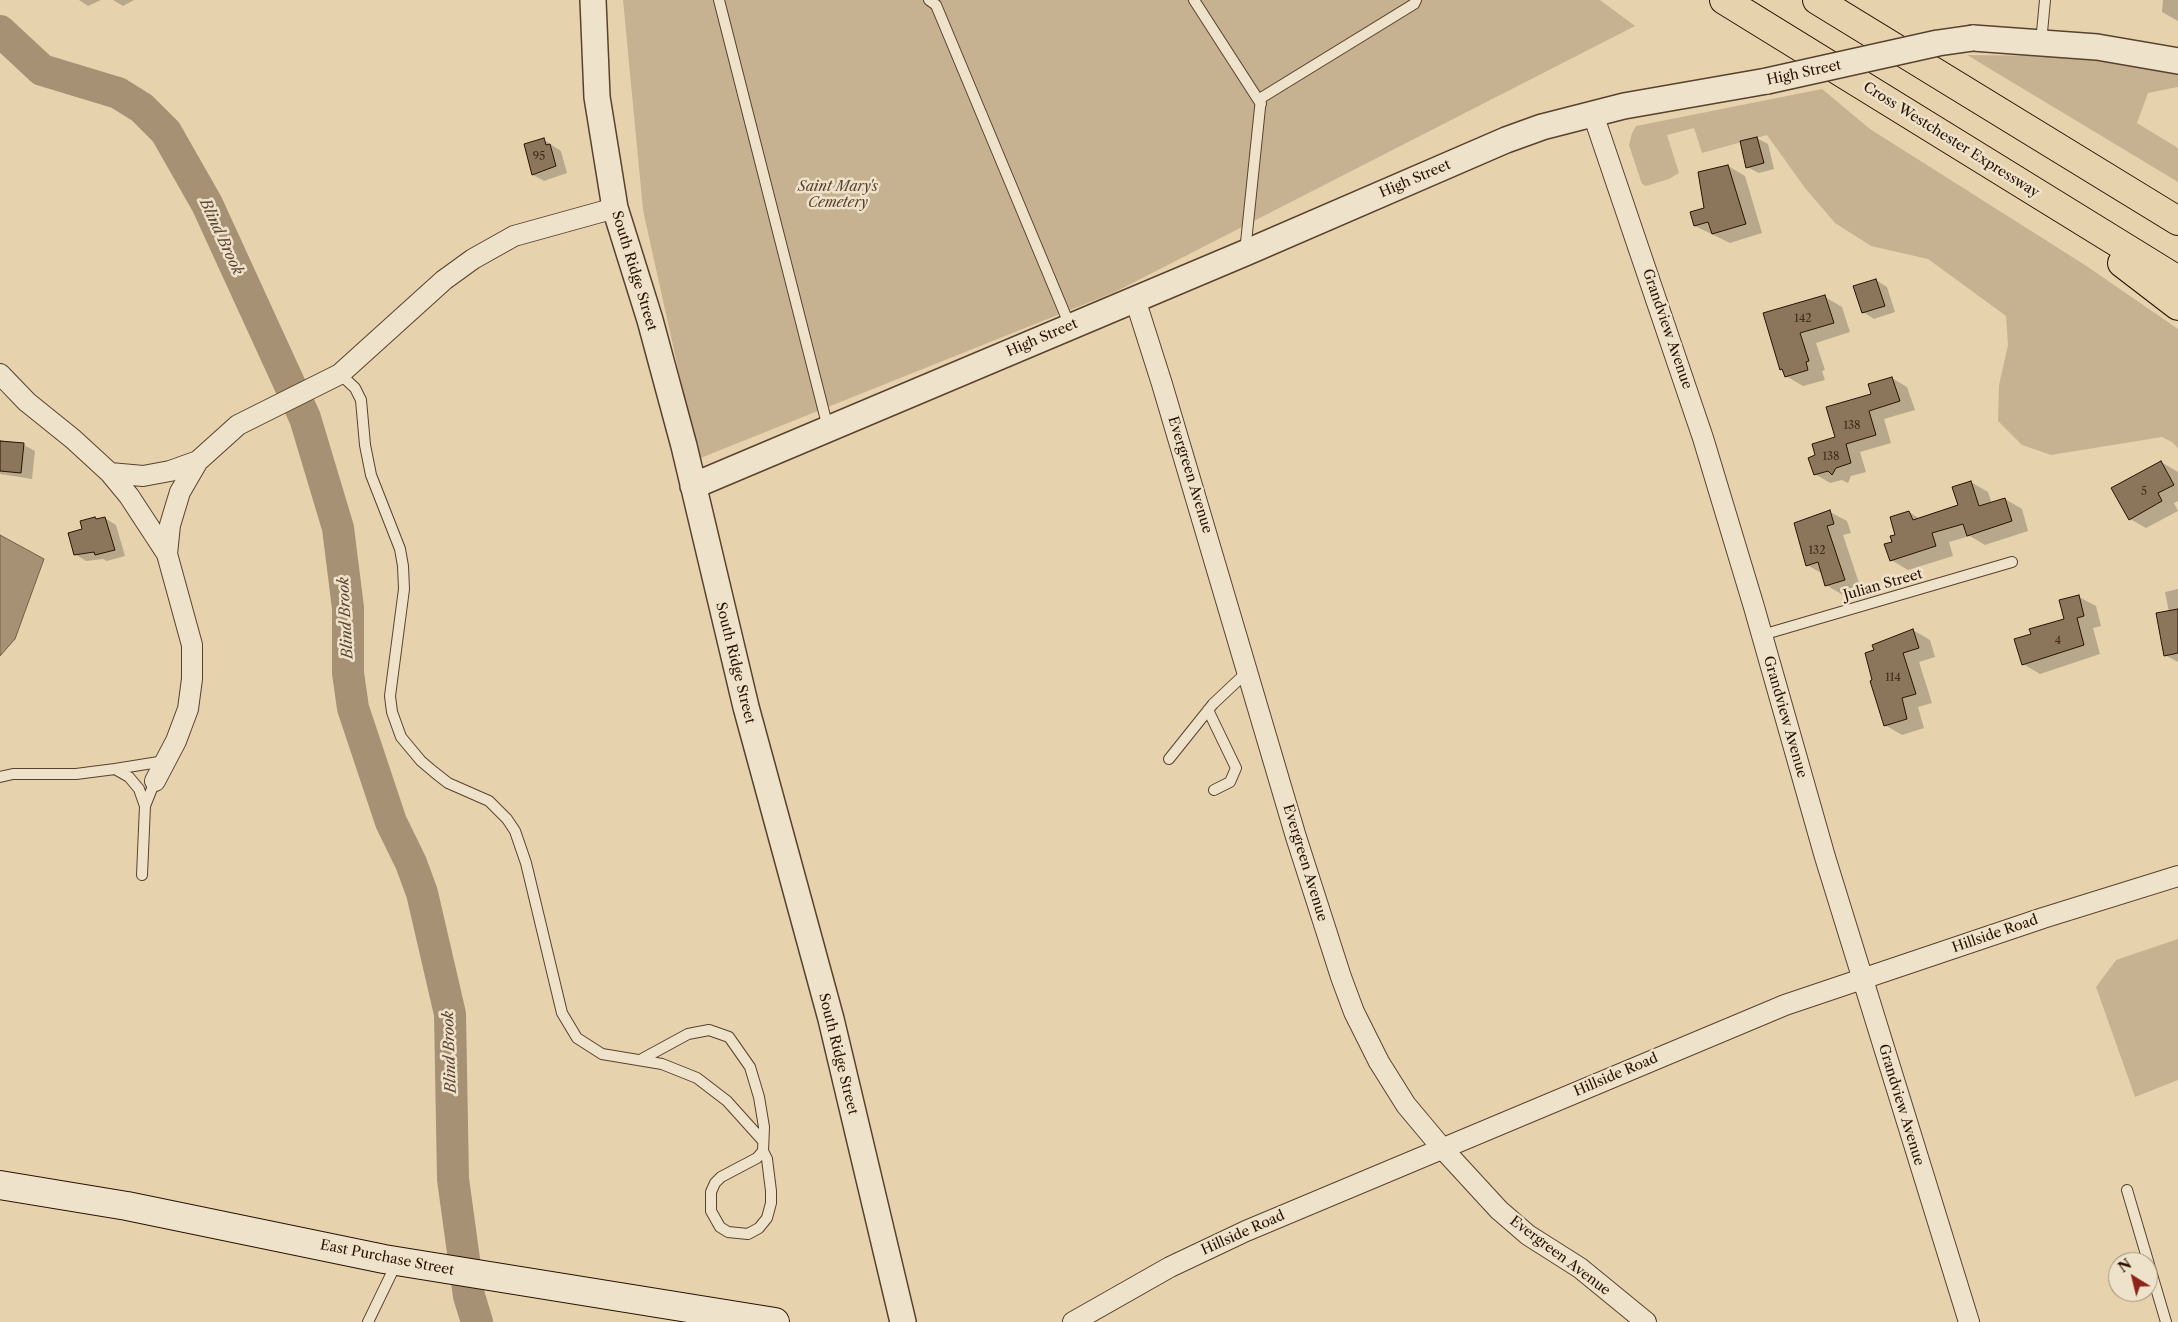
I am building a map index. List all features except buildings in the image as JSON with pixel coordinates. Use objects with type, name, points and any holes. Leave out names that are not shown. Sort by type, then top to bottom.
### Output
[{"type":"highway","name":"Cross Westchester Expressway","points":[[1724,0],[2178,280]]},
{"type":"highway","points":[[1817,0],[2178,221]]},
{"type":"highway","points":[[2006,174],[2178,306]]},
{"type":"main road","name":"East Purchase Street","points":[[0,1185],[127,1206],[398,1261],[775,1322]]},
{"type":"street","name":"South Ridge Street","points":[[593,0],[597,97],[615,208],[652,329],[693,486],[746,707],[831,1019],[903,1322]]},
{"type":"street","name":"High Street","points":[[693,486],[1245,253],[1506,140],[1542,127],[1624,106],[1767,81],[1938,43],[1973,38],[2097,47],[2178,61]]},
{"type":"street","name":"Grandview Avenue","points":[[1593,114],[1703,438],[1862,979],[1969,1322]]},
{"type":"street","points":[[167,554],[170,525],[180,492],[198,461],[238,425],[340,374],[444,280],[473,259],[514,236],[615,208]]},
{"type":"street","name":"Evergreen Avenue","points":[[1135,299],[1249,670],[1296,837],[1354,1012],[1379,1062],[1406,1106],[1499,1210],[1528,1235],[1580,1268],[1646,1322]]},
{"type":"street","points":[[0,374],[27,402],[74,439],[110,473],[130,496],[167,554],[192,645],[192,679],[188,710],[176,742],[155,781]]},
{"type":"street","points":[[110,473],[143,476],[170,471],[198,461]]},
{"type":"street","name":"Hillside Road","points":[[1073,1322],[1170,1267],[1246,1231],[1785,1005],[2043,918],[2178,876]]},
{"type":"lane","points":[[719,0],[828,428]]},
{"type":"lane","points":[[929,0],[936,5],[1070,326]]},
{"type":"lane","points":[[1194,0],[1260,104]]},
{"type":"lane","points":[[1245,253],[1261,98],[1414,4],[1416,0]]},
{"type":"lane","points":[[2041,43],[2045,0]]},
{"type":"lane","points":[[340,374],[355,388],[361,400],[365,444],[371,475],[400,549],[404,566],[404,589],[391,680],[392,712],[408,747],[421,761],[448,783],[489,801],[507,818],[515,831],[526,864],[556,994],[569,1028],[588,1047],[602,1054],[616,1058],[642,1059],[681,1070],[710,1085],[728,1101],[763,1146]]},
{"type":"lane","name":"Julian Street","points":[[1762,635],[2012,562]]},
{"type":"lane","points":[[1169,759],[1208,710],[1249,670]]},
{"type":"lane","points":[[1208,710],[1236,768],[1230,782],[1214,790]]},
{"type":"lane","points":[[0,777],[13,774],[76,774],[165,761]]},
{"type":"lane","points":[[115,769],[129,777],[146,806]]},
{"type":"lane","points":[[142,875],[146,806],[155,781]]},
{"type":"lane","points":[[642,1059],[654,1051],[699,1031],[719,1032],[730,1037],[745,1057],[755,1082],[764,1127],[763,1146],[767,1159],[771,1191],[768,1218],[759,1228],[748,1234],[728,1232],[720,1227],[711,1211],[711,1192],[715,1183],[721,1177],[757,1158],[763,1146]]},
{"type":"lane","points":[[2127,1190],[2166,1322]]},
{"type":"lane","points":[[368,1322],[398,1261]]},
{"type":"green space","name":"Saint Mary's Cemetery","points":[[623,0],[1600,0],[1635,26],[1115,292],[698,459],[643,210]]},
{"type":"green space","points":[[1967,55],[2068,56],[2178,73],[2178,87],[2148,93],[2137,123],[2178,148],[2178,182]]},
{"type":"green space","points":[[1822,89],[1870,129],[2085,265],[2178,329],[2178,448],[2172,442],[2162,437],[2051,455],[2022,445],[1998,421],[1999,385],[2008,345],[2006,316],[1928,259],[1871,246],[1835,223],[1805,188],[1767,135],[1702,153],[1694,128],[1667,135],[1679,173],[1669,179],[1646,186],[1642,184],[1629,145],[1636,126]]},
{"type":"green space","points":[[2178,939],[2178,1080],[2135,1097],[2096,987],[2116,960]]},
{"type":"shaded area","points":[[0,535],[44,559],[15,639],[0,656]]},
{"type":"waterway","name":"Blind Brook","points":[[0,31],[42,70],[118,93],[142,108],[166,132],[207,204],[305,418],[338,528],[348,608],[348,673],[353,708],[391,822],[411,863],[422,893],[450,1014],[453,1179],[469,1296],[477,1322]]}]
